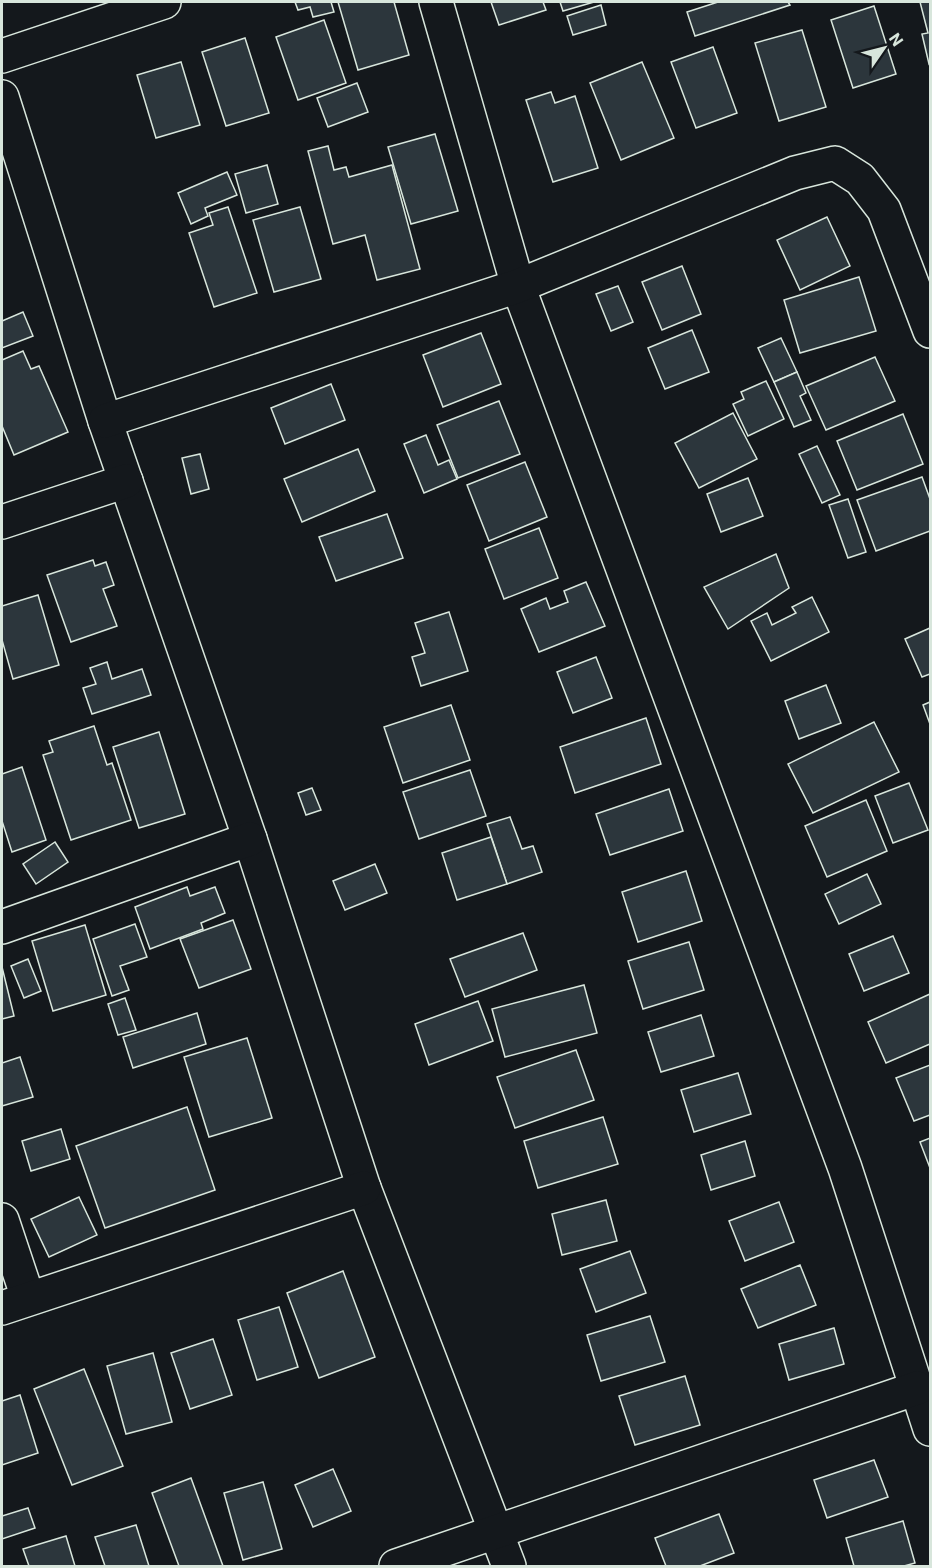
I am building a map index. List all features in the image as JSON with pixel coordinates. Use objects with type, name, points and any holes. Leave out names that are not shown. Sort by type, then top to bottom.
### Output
[{"type":"street","points":[[2,56],[164,2]]},
{"type":"street","points":[[436,2],[518,286],[845,1168],[930,1429]]},
{"type":"street","points":[[2,97],[7,134],[250,839],[364,1188],[509,1566]]},
{"type":"street","points":[[105,421],[518,286],[795,173],[835,163],[860,179],[884,210],[930,331]]},
{"type":"street","points":[[2,522],[126,481]]},
{"type":"street","points":[[2,927],[250,839]]},
{"type":"street","points":[[2,1220],[15,1303],[364,1188]]},
{"type":"street","points":[[396,1566],[917,1388]]},
{"type":"building","points":[[295,2],[331,2],[334,12],[313,17],[310,7],[298,10]]},
{"type":"building","points":[[338,2],[394,2],[409,55],[358,70]]},
{"type":"building","points":[[491,2],[543,2],[546,10],[499,25]]},
{"type":"building","points":[[560,2],[594,2],[563,11]]},
{"type":"building","points":[[718,2],[788,2],[790,5],[695,36],[687,12]]},
{"type":"building","points":[[920,2],[930,2],[929,64],[922,34],[928,33]]},
{"type":"building","points":[[601,5],[606,25],[573,35],[567,16]]},
{"type":"building","points":[[874,6],[896,74],[853,88],[831,20]]},
{"type":"building","points":[[324,20],[346,83],[298,100],[276,37]]},
{"type":"building","points":[[802,30],[826,107],[779,121],[755,43]]},
{"type":"building","points":[[245,38],[269,113],[226,126],[202,52]]},
{"type":"building","points":[[713,47],[737,113],[696,128],[671,62]]},
{"type":"building","points":[[181,62],[200,125],[156,138],[137,75]]},
{"type":"building","points":[[642,62],[674,138],[621,160],[590,83]]},
{"type":"building","points":[[357,83],[368,112],[328,127],[317,98]]},
{"type":"building","points":[[551,92],[555,103],[575,96],[598,168],[553,182],[526,100]]},
{"type":"building","points":[[435,134],[458,211],[411,224],[388,147]]},
{"type":"building","points":[[328,146],[334,170],[346,167],[349,177],[392,165],[420,269],[377,280],[365,235],[333,244],[308,151]]},
{"type":"building","points":[[267,165],[278,204],[246,213],[235,174]]},
{"type":"building","points":[[227,172],[237,195],[205,208],[208,216],[191,224],[178,193]]},
{"type":"building","points":[[228,207],[257,293],[214,307],[189,233],[213,225],[209,213]]},
{"type":"building","points":[[300,207],[321,279],[274,292],[253,220]]},
{"type":"building","points":[[827,217],[850,266],[800,290],[777,240]]},
{"type":"building","points":[[682,266],[701,314],[662,330],[642,282]]},
{"type":"building","points":[[859,277],[876,331],[800,353],[784,300]]},
{"type":"building","points":[[618,286],[633,322],[611,331],[596,294]]},
{"type":"building","points":[[23,312],[33,336],[2,348],[2,321]]},
{"type":"building","points":[[692,330],[709,372],[665,389],[648,348]]},
{"type":"building","points":[[481,333],[501,384],[443,407],[423,355]]},
{"type":"building","points":[[781,338],[797,372],[774,382],[758,348]]},
{"type":"building","points":[[23,351],[31,369],[39,366],[68,432],[14,455],[2,426],[2,360]]},
{"type":"building","points":[[875,357],[895,401],[826,430],[806,386]]},
{"type":"building","points":[[797,372],[806,393],[800,396],[811,420],[794,427],[774,382]]},
{"type":"building","points":[[766,381],[784,419],[748,436],[733,404],[744,399],[741,392]]},
{"type":"building","points":[[331,384],[345,420],[285,444],[271,408]]},
{"type":"building","points":[[499,401],[520,454],[458,478],[437,425]]},
{"type":"building","points":[[733,413],[757,459],[699,488],[675,443]]},
{"type":"building","points":[[903,414],[923,464],[857,490],[837,441]]},
{"type":"building","points":[[426,435],[438,465],[449,460],[457,479],[424,493],[404,444]]},
{"type":"building","points":[[817,446],[840,495],[822,503],[799,454]]},
{"type":"building","points":[[358,449],[375,491],[302,522],[284,479]]},
{"type":"building","points":[[200,454],[209,489],[191,494],[182,458]]},
{"type":"building","points":[[525,462],[547,517],[489,541],[467,485]]},
{"type":"building","points":[[922,477],[930,499],[930,531],[876,551],[857,500]]},
{"type":"building","points":[[748,478],[763,516],[721,532],[707,494]]},
{"type":"building","points":[[848,499],[866,552],[848,558],[829,505]]},
{"type":"building","points":[[387,514],[403,558],[336,581],[319,537]]},
{"type":"building","points":[[539,528],[558,578],[504,599],[485,549]]},
{"type":"building","points":[[776,554],[789,588],[728,629],[704,587]]},
{"type":"building","points":[[93,560],[95,566],[106,562],[114,585],[103,589],[117,626],[71,642],[47,575]]},
{"type":"building","points":[[586,582],[605,626],[539,652],[521,609],[546,598],[550,609],[568,602],[564,591]]},
{"type":"building","points":[[38,595],[59,665],[13,679],[2,640],[2,606]]},
{"type":"building","points":[[812,597],[829,632],[771,661],[751,621],[767,613],[772,625],[796,613],[792,607]]},
{"type":"building","points":[[449,612],[468,671],[421,686],[412,657],[425,653],[415,623]]},
{"type":"building","points":[[930,628],[930,674],[922,677],[905,639]]},
{"type":"building","points":[[596,657],[612,698],[573,713],[557,672]]},
{"type":"building","points":[[107,662],[112,679],[142,669],[151,695],[92,714],[83,688],[96,684],[90,668]]},
{"type":"building","points":[[826,685],[841,723],[799,739],[785,701]]},
{"type":"building","points":[[930,702],[930,724],[923,705]]},
{"type":"building","points":[[451,705],[470,760],[403,783],[384,727]]},
{"type":"building","points":[[646,718],[661,764],[575,793],[560,747]]},
{"type":"building","points":[[874,722],[899,772],[813,813],[788,764]]},
{"type":"building","points":[[94,726],[107,765],[112,763],[131,820],[71,840],[43,755],[53,752],[49,741]]},
{"type":"building","points":[[159,732],[185,814],[139,828],[113,747]]},
{"type":"building","points":[[22,767],[46,840],[12,852],[2,821],[2,774]]},
{"type":"building","points":[[470,770],[486,816],[419,839],[403,792]]},
{"type":"building","points":[[909,783],[928,830],[893,843],[875,796]]},
{"type":"building","points":[[312,788],[321,810],[306,815],[298,793]]},
{"type":"building","points":[[669,789],[683,831],[610,855],[596,814]]},
{"type":"building","points":[[866,800],[887,851],[827,877],[805,826]]},
{"type":"building","points":[[510,817],[522,849],[533,846],[542,872],[507,884],[487,824]]},
{"type":"building","points":[[491,837],[507,884],[457,900],[442,853]]},
{"type":"building","points":[[55,842],[68,862],[36,884],[23,864]]},
{"type":"building","points":[[375,864],[387,893],[345,910],[333,881]]},
{"type":"building","points":[[686,871],[702,921],[638,942],[622,892]]},
{"type":"building","points":[[867,874],[881,904],[839,924],[825,894]]},
{"type":"building","points":[[187,887],[190,896],[215,887],[225,913],[201,923],[203,929],[150,949],[135,907]]},
{"type":"building","points":[[233,920],[251,969],[199,988],[180,939]]},
{"type":"building","points":[[135,924],[147,957],[120,966],[129,990],[112,996],[93,939]]},
{"type":"building","points":[[85,925],[106,995],[53,1011],[32,941]]},
{"type":"building","points":[[523,933],[537,970],[465,997],[450,959]]},
{"type":"building","points":[[893,936],[909,973],[864,991],[849,954]]},
{"type":"building","points":[[689,942],[704,990],[643,1009],[628,961]]},
{"type":"building","points":[[28,959],[41,991],[24,998],[11,966]]},
{"type":"building","points":[[2,967],[14,1016],[2,1019]]},
{"type":"building","points":[[584,985],[597,1033],[505,1057],[492,1009]]},
{"type":"building","points":[[930,994],[930,1044],[886,1063],[868,1022]]},
{"type":"building","points":[[125,998],[136,1030],[118,1035],[108,1004]]},
{"type":"building","points":[[478,1001],[493,1041],[429,1065],[415,1024]]},
{"type":"building","points":[[197,1013],[206,1044],[133,1068],[123,1037]]},
{"type":"building","points":[[701,1015],[714,1056],[661,1072],[648,1032]]},
{"type":"building","points":[[247,1038],[272,1118],[209,1137],[184,1057]]},
{"type":"building","points":[[576,1050],[594,1100],[515,1128],[497,1077]]},
{"type":"building","points":[[20,1057],[33,1097],[2,1106],[2,1063]]},
{"type":"building","points":[[930,1065],[930,1115],[914,1121],[896,1078]]},
{"type":"building","points":[[738,1073],[751,1114],[694,1132],[681,1090]]},
{"type":"building","points":[[187,1107],[215,1190],[105,1228],[76,1146]]},
{"type":"building","points":[[603,1117],[618,1164],[538,1188],[524,1141]]},
{"type":"building","points":[[61,1129],[70,1159],[31,1171],[22,1141]]},
{"type":"building","points":[[930,1138],[930,1168],[920,1142]]},
{"type":"building","points":[[745,1141],[755,1176],[711,1190],[701,1155]]},
{"type":"building","points":[[79,1197],[97,1235],[49,1257],[31,1219]]},
{"type":"building","points":[[606,1200],[617,1241],[562,1255],[552,1214]]},
{"type":"building","points":[[779,1202],[794,1242],[745,1261],[729,1221]]},
{"type":"building","points":[[630,1251],[646,1293],[596,1312],[580,1269]]},
{"type":"building","points":[[800,1265],[816,1305],[758,1328],[741,1289]]},
{"type":"building","points":[[343,1271],[375,1357],[319,1378],[287,1293]]},
{"type":"building","points":[[279,1307],[298,1367],[257,1380],[238,1320]]},
{"type":"building","points":[[650,1316],[665,1362],[601,1381],[587,1335]]},
{"type":"building","points":[[834,1328],[844,1364],[789,1380],[779,1344]]},
{"type":"building","points":[[213,1339],[232,1395],[190,1409],[171,1353]]},
{"type":"building","points":[[153,1353],[172,1422],[126,1434],[107,1366]]},
{"type":"building","points":[[84,1369],[123,1466],[72,1485],[34,1389]]},
{"type":"building","points":[[685,1376],[700,1425],[635,1445],[619,1396]]},
{"type":"building","points":[[20,1395],[38,1453],[2,1465],[2,1401]]},
{"type":"building","points":[[874,1460],[888,1497],[827,1518],[814,1480]]},
{"type":"building","points":[[333,1469],[351,1511],[313,1527],[295,1485]]},
{"type":"building","points":[[191,1478],[223,1566],[179,1566],[152,1493]]},
{"type":"building","points":[[263,1482],[282,1549],[243,1560],[224,1493]]},
{"type":"building","points":[[28,1508],[35,1528],[2,1539],[2,1516]]},
{"type":"building","points":[[719,1514],[734,1553],[700,1566],[666,1566],[655,1538]]},
{"type":"building","points":[[903,1521],[915,1563],[904,1566],[854,1566],[846,1538]]},
{"type":"building","points":[[136,1525],[149,1566],[105,1566],[95,1537]]},
{"type":"building","points":[[66,1536],[75,1566],[29,1566],[23,1549]]}]
